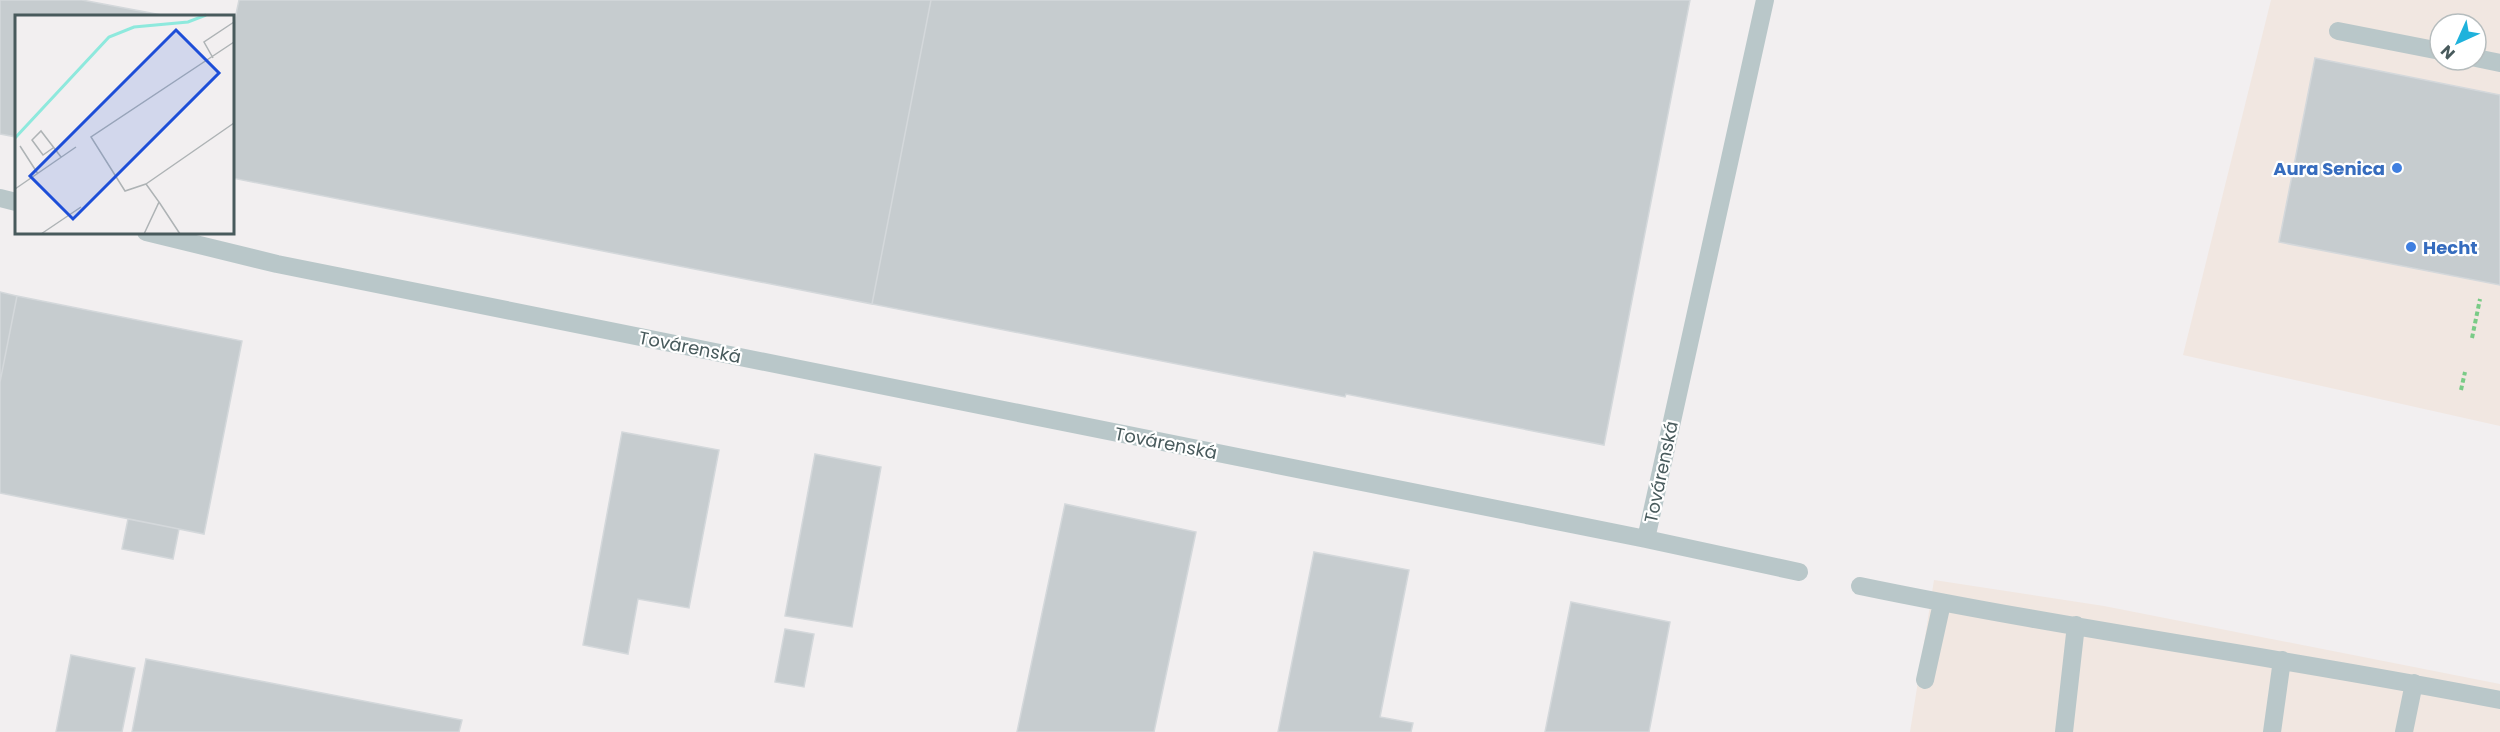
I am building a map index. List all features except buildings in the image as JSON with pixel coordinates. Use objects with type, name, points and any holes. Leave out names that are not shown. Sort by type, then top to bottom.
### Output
[{"type":"lane","name":"Továrenská","points":[[154,234],[277,264],[1646,539],[1765,0]]},
{"type":"lane","points":[[2338,31],[2428,49]]},
{"type":"lane","points":[[0,198],[15,202]]},
{"type":"lane","points":[[1646,539],[1800,572]]},
{"type":"lane","points":[[1860,586],[1942,603],[2282,660],[2500,700]]},
{"type":"lane","points":[[1925,680],[1942,603]]},
{"type":"lane","points":[[2064,732],[2076,625]]},
{"type":"lane","points":[[2272,732],[2282,660]]},
{"type":"lane","points":[[2404,732],[2414,683]]},
{"type":"path","points":[[2472,338],[2480,299]]},
{"type":"path","points":[[2461,390],[2465,372]]},
{"type":"shaded area","points":[[2271,0],[2500,0],[2500,426],[2183,355]]},
{"type":"shaded area","points":[[1934,580],[2104,606],[2500,684],[2500,732],[1910,732]]},
{"type":"place","name":"Aura Senica","points":[[2397,168]]},
{"type":"place","name":"Hecht","points":[[2411,247]]}]
